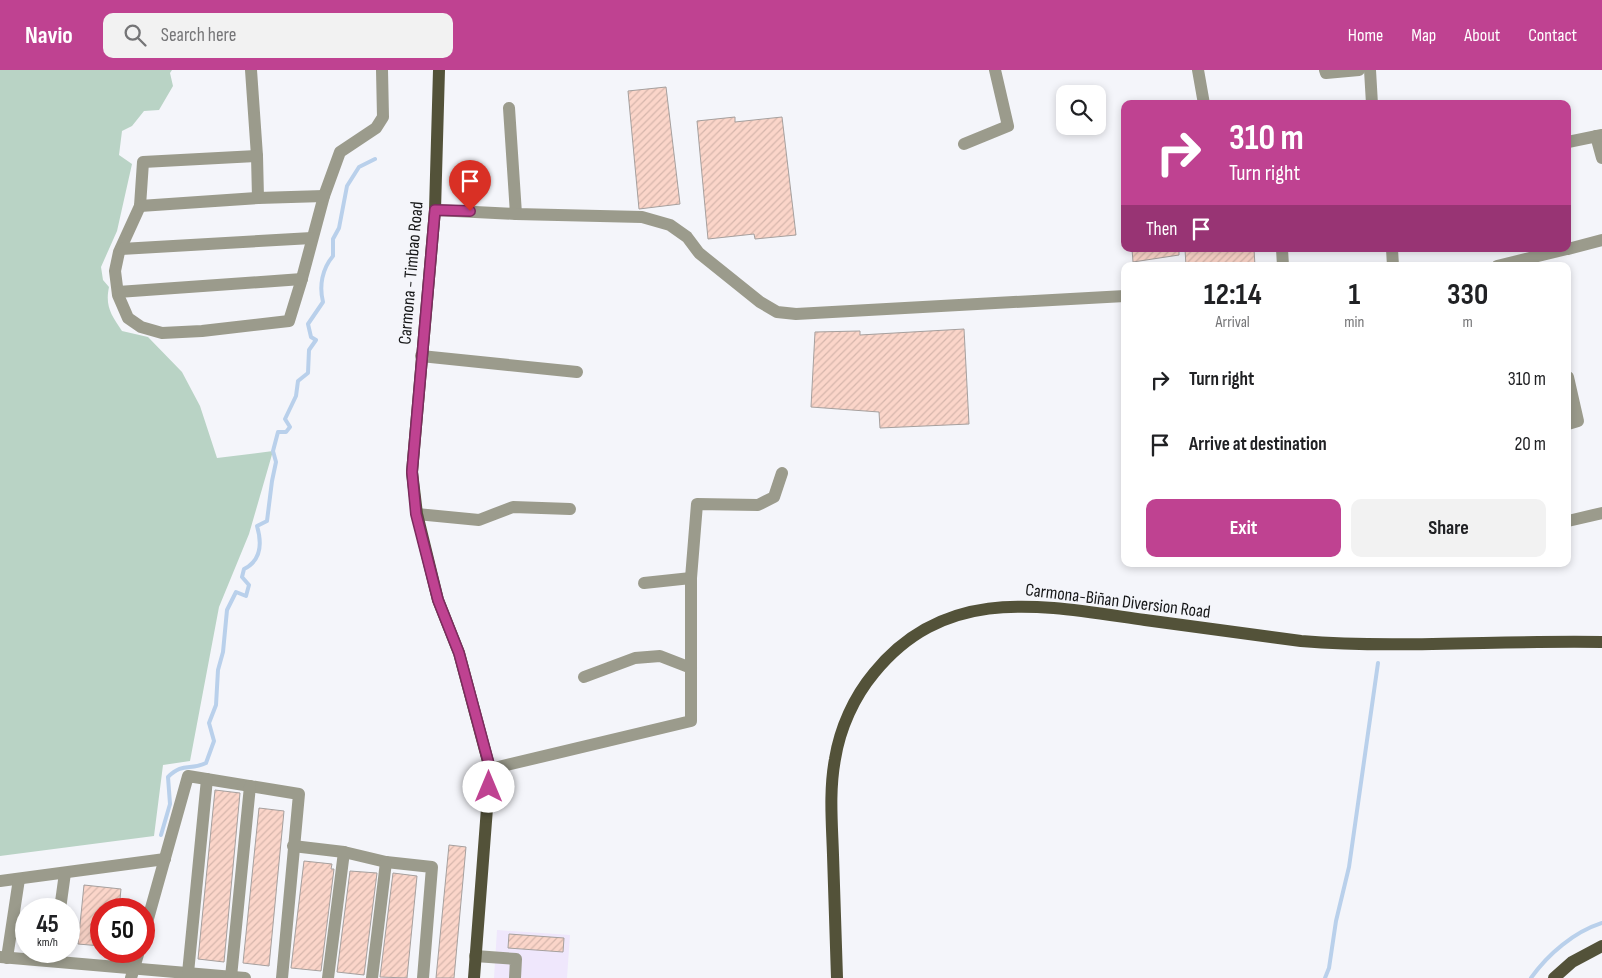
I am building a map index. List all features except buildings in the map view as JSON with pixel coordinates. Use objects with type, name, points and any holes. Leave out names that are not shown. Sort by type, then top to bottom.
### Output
[{"type":"main road","name":"Carmona - Timbao Road","points":[[439,70],[435,210],[412,472],[416,514],[438,600],[459,653],[490,768],[474,978]]},
{"type":"main road","name":"Carmona-Biñan Diversion Road","points":[[837,978],[831,800],[835,757],[840,736],[860,692],[883,662],[907,641],[952,616],[985,608],[1025,606],[1059,608],[1334,644],[1446,645],[1602,642]]},
{"type":"main road","points":[[1554,978],[1572,962],[1602,946]]},
{"type":"street","points":[[251,70],[258,198]]},
{"type":"street","points":[[257,156],[144,162],[140,206],[120,249],[115,271],[118,292],[128,318],[141,327],[162,333],[202,332],[289,321],[324,196],[340,152],[376,128],[383,117],[382,70]]},
{"type":"street","points":[[964,144],[1008,126],[996,70]]},
{"type":"street","points":[[1198,70],[1203,100]]},
{"type":"street","points":[[1325,70],[1326,73],[1359,70]]},
{"type":"street","points":[[1370,70],[1372,100]]},
{"type":"street","points":[[509,108],[516,214]]},
{"type":"street","points":[[1571,141],[1599,136],[1602,158]]},
{"type":"street","points":[[140,206],[258,198],[324,196]]},
{"type":"street","points":[[435,210],[642,217],[670,225],[687,237],[699,254],[760,302],[777,312],[796,314],[1121,296]]},
{"type":"street","points":[[120,249],[312,238]]},
{"type":"street","points":[[1571,248],[1602,240]]},
{"type":"street","points":[[1513,262],[1555,252]]},
{"type":"street","points":[[118,292],[302,279]]},
{"type":"street","points":[[421,356],[577,372]]},
{"type":"street","points":[[1571,390],[1578,421],[1571,423]]},
{"type":"street","points":[[490,768],[690,721],[691,578],[697,504],[758,505],[774,497],[782,473]]},
{"type":"street","points":[[416,514],[480,520],[513,507],[570,509]]},
{"type":"street","points":[[1571,521],[1602,513]]},
{"type":"street","points":[[644,583],[691,578]]},
{"type":"street","points":[[584,677],[635,658],[660,656],[691,668]]},
{"type":"street","points":[[153,898],[188,776],[298,794],[282,978]]},
{"type":"street","points":[[188,973],[207,779]]},
{"type":"street","points":[[231,977],[250,786]]},
{"type":"street","points":[[293,846],[344,852],[386,862],[432,867],[424,978]]},
{"type":"street","points":[[328,978],[344,852]]},
{"type":"street","points":[[0,881],[164,859]]},
{"type":"street","points":[[372,978],[386,862]]},
{"type":"street","points":[[62,898],[65,873]]},
{"type":"street","points":[[4,958],[19,879]]},
{"type":"street","points":[[476,956],[516,959],[515,978]]},
{"type":"street","points":[[80,962],[132,973],[188,973],[245,978]]},
{"type":"shaded area","points":[[497,930],[570,935],[567,978],[494,978]]},
{"type":"green space","points":[[0,70],[172,70],[170,73],[173,86],[159,110],[144,111],[132,126],[122,131],[119,155],[132,164],[117,231],[101,267],[103,280],[109,287],[108,305],[122,331],[148,337],[182,372],[200,406],[217,458],[273,451],[249,534],[219,607],[190,761],[163,765],[154,836],[0,856]]},
{"type":"waterway","points":[[161,835],[170,804],[168,777],[173,772],[182,768],[206,763],[214,741],[209,723],[216,705],[218,670],[223,652],[227,610],[236,592],[246,596],[249,585],[242,577],[244,569],[254,561],[259,550],[260,539],[257,526],[267,521],[276,462],[273,451],[278,432],[286,432],[290,427],[285,419],[296,396],[298,381],[308,373],[309,350],[316,340],[311,337],[308,324],[323,302],[322,278],[326,266],[333,256],[333,239],[339,228],[347,186],[359,167],[375,159]]},
{"type":"waterway","points":[[1325,978],[1329,968],[1336,921],[1349,867],[1378,663]]},
{"type":"waterway","points":[[1531,978],[1562,945],[1581,932],[1602,923]]},
{"type":"route","points":[[470,211],[435,210],[412,472],[416,514],[438,600],[459,653],[490,768],[489,787]]}]
